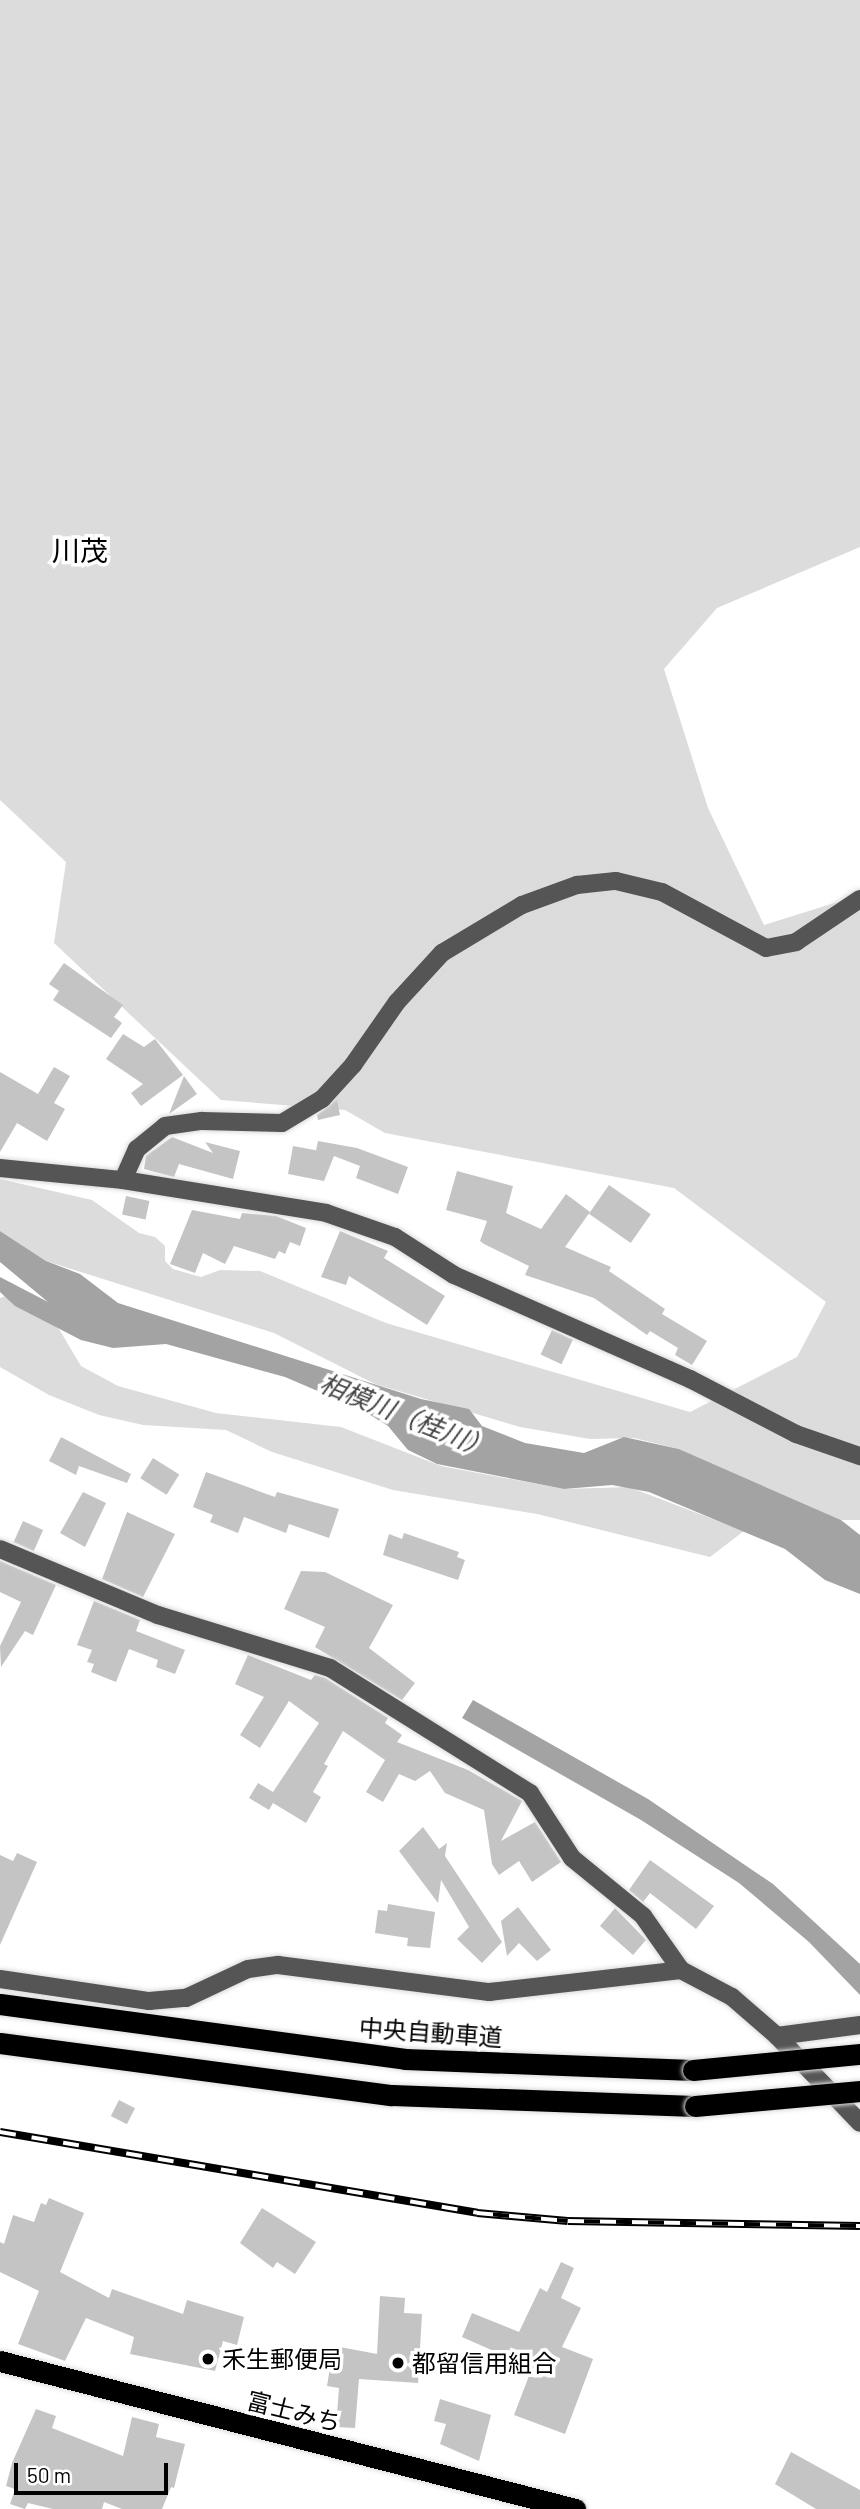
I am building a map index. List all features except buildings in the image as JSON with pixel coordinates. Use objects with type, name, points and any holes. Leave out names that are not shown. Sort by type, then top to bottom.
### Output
[{"type":"highway","name":"中央自動車道","points":[[0,2004],[249,2040],[405,2059],[693,2070],[860,2054]]},
{"type":"highway","points":[[0,2043],[392,2095],[695,2106],[860,2091]]},
{"type":"highway","name":"富士みち","points":[[0,2361],[575,2509]]},
{"type":"street","points":[[123,1180],[137,1149],[165,1126],[202,1121],[282,1122],[322,1099],[353,1065],[397,1002],[442,953],[522,905],[577,885],[616,881],[662,891],[766,948],[796,942],[860,898]]},
{"type":"street","points":[[0,1168],[123,1180],[326,1213],[395,1237],[454,1275],[690,1379],[796,1434],[860,1456]]},
{"type":"street","points":[[0,1549],[158,1615],[330,1668],[530,1793],[572,1858],[643,1916],[681,1970],[732,1997],[777,2036],[860,2123]]},
{"type":"street","points":[[0,1979],[149,2001],[186,1998],[248,1969],[278,1965],[489,1992],[681,1970]]},
{"type":"street","points":[[777,2036],[860,2025]]},
{"type":"shaded area","points":[[0,0],[860,0],[860,547],[717,608],[664,669],[708,808],[764,925],[860,895],[860,1520],[841,1520],[679,1449],[634,1438],[590,1439],[520,1427],[375,1384],[274,1333],[46,1261],[0,1231],[0,1179],[92,1200],[139,1233],[155,1237],[165,1246],[165,1261],[173,1269],[201,1277],[220,1270],[260,1271],[386,1323],[690,1412],[797,1357],[826,1302],[674,1188],[385,1133],[345,1110],[221,1100],[54,943],[66,862],[0,800]]},
{"type":"shaded area","points":[[5,1296],[59,1329],[81,1366],[118,1386],[216,1413],[341,1427],[441,1466],[564,1489],[629,1487],[744,1531],[710,1557],[537,1514],[393,1490],[272,1452],[226,1430],[143,1425],[99,1415],[49,1395],[0,1367],[0,1298]]},
{"type":"water","name":"相模川（桂川）","points":[[0,1231],[46,1261],[80,1274],[118,1303],[421,1399],[469,1409],[482,1426],[525,1443],[584,1453],[624,1437],[679,1449],[841,1520],[860,1535],[860,1594],[825,1580],[785,1549],[649,1492],[612,1485],[564,1489],[437,1464],[408,1450],[388,1426],[362,1410],[285,1377],[166,1344],[113,1348],[81,1340],[15,1306],[0,1292],[0,1277],[48,1302],[0,1262]]},
{"type":"water","points":[[473,1700],[648,1799],[773,1884],[860,1964],[860,1995],[809,1942],[739,1883],[641,1820],[462,1718]]},
{"type":"railway","points":[[0,2132],[477,2213],[568,2221],[860,2226]]},
{"type":"place","name":"禾生郵便局","points":[[208,2359]]},
{"type":"place","name":"都留信用組合","points":[[398,2363]]},
{"type":"district","name":"川茂","points":[[80,550]]}]
